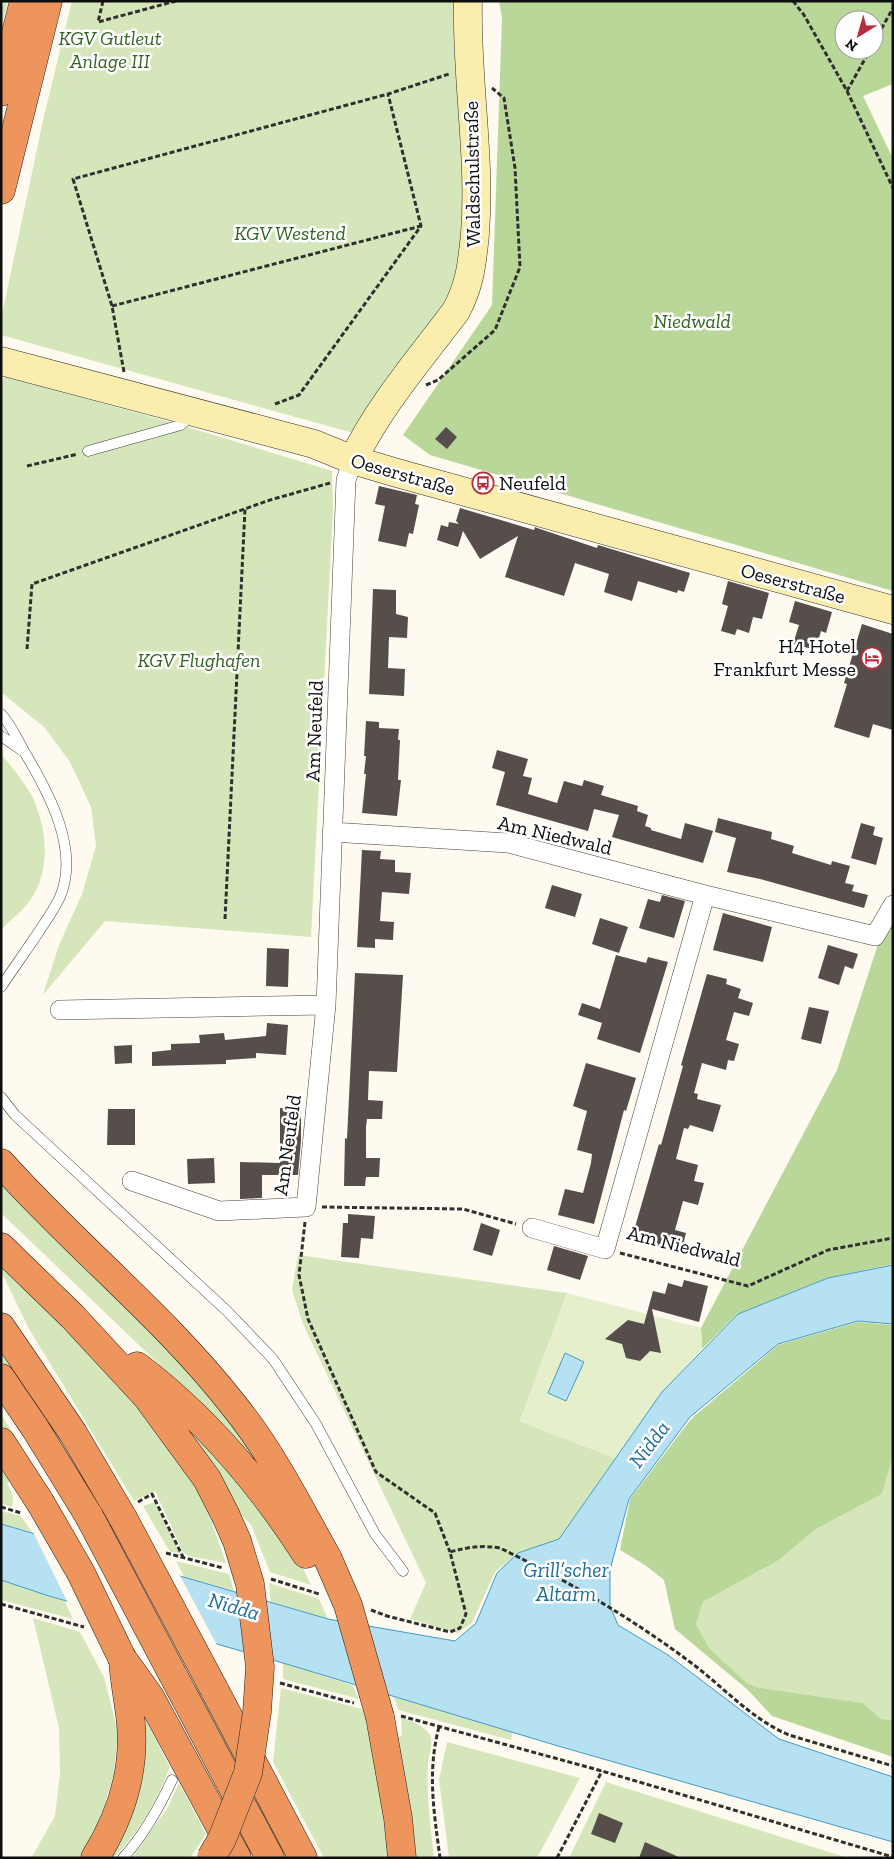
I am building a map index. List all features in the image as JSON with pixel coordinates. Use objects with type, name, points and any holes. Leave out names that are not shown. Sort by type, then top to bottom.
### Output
[{"type":"highway","points":[[1,92],[24,1]]},
{"type":"highway","points":[[1,190],[48,1]]},
{"type":"highway","points":[[1,1163],[63,1228],[185,1349],[235,1406],[272,1458],[362,1654],[380,1717],[398,1818],[402,1858]]},
{"type":"highway","points":[[1,1247],[72,1316],[147,1397],[207,1480],[237,1541],[250,1584],[260,1667],[257,1712],[248,1773],[222,1839],[211,1858]]},
{"type":"highway","points":[[72,1316],[152,1378],[196,1418],[264,1493],[286,1522],[319,1559]]},
{"type":"highway","points":[[1,1327],[73,1433],[130,1510],[214,1689],[303,1858]]},
{"type":"highway","points":[[1,1378],[35,1428],[89,1516],[270,1858]]},
{"type":"highway","points":[[1,1442],[29,1507],[81,1573],[122,1658],[150,1697],[237,1858]]},
{"type":"highway","points":[[94,1858],[107,1838],[120,1810],[127,1782],[131,1752],[131,1724],[122,1658]]},
{"type":"street","name":"Waldschulstraße","points":[[349,470],[364,438],[389,400],[456,311],[464,296],[472,272],[476,209],[476,164],[467,33],[468,1]]},
{"type":"street","name":"Oeserstraße","points":[[1,361],[314,444],[349,470],[893,610]]},
{"type":"street","name":"Am Neufeld","points":[[132,1181],[220,1211],[306,1207],[326,1005],[349,470]]},
{"type":"street","name":"Am Niedwald","points":[[332,832],[508,843],[705,895],[876,936],[893,905]]},
{"type":"street","name":"Am Niedwald","points":[[532,1228],[605,1249],[705,895]]},
{"type":"street","points":[[60,1010],[326,1005]]},
{"type":"lane","points":[[88,451],[181,425],[195,412]]},
{"type":"lane","points":[[1,714],[11,724],[25,753],[33,764],[53,807],[66,860],[65,879],[60,897],[50,916],[1,987]]},
{"type":"lane","points":[[1,736],[25,753]]},
{"type":"lane","points":[[1,1097],[15,1115],[227,1311],[255,1338],[273,1359],[316,1424],[375,1534],[403,1571]]},
{"type":"lane","points":[[123,1858],[144,1832],[172,1780]]},
{"type":"path","points":[[103,1],[98,22],[176,1]]},
{"type":"path","points":[[793,1],[804,14],[847,91],[893,188]]},
{"type":"path","points":[[884,24],[893,8]]},
{"type":"path","points":[[847,91],[864,60]]},
{"type":"path","points":[[120,392],[125,371],[112,306],[72,180],[388,94],[469,68]]},
{"type":"path","points":[[275,404],[299,395],[421,226],[388,94]]},
{"type":"path","points":[[112,306],[421,226]]},
{"type":"path","points":[[27,466],[88,451]]},
{"type":"path","points":[[27,649],[32,584],[245,509],[332,482],[349,470]]},
{"type":"path","points":[[225,919],[245,509]]},
{"type":"path","points":[[362,1607],[450,1632],[460,1628],[466,1614],[450,1552],[435,1512],[376,1472],[308,1319],[299,1275],[306,1207],[463,1209],[532,1228]]},
{"type":"path","name":"Am Niedwald","points":[[605,1249],[748,1286],[828,1250],[893,1238]]},
{"type":"path","points":[[130,1510],[152,1494],[183,1558],[228,1569]]},
{"type":"path","points":[[1,1507],[29,1507]]},
{"type":"path","points":[[450,1552],[471,1546],[486,1545],[500,1548],[610,1606],[642,1627],[697,1667],[759,1720],[774,1729],[893,1766]]},
{"type":"path","points":[[264,1578],[326,1596]]},
{"type":"path","points":[[1,1604],[72,1624]]},
{"type":"path","points":[[440,1858],[434,1807],[432,1760],[438,1726],[602,1771],[893,1857]]},
{"type":"path","points":[[557,1858],[602,1771]]},
{"type":"green space","points":[[1,1],[8,1],[1,29]]},
{"type":"green space","name":"KGV Westend","points":[[72,1],[469,1],[470,286],[364,436],[1,335],[1,319],[44,116]]},
{"type":"green space","name":"Niedwald","points":[[499,1],[893,1],[893,84],[863,96],[893,159],[893,591],[430,455],[403,435],[492,305],[502,18]]},
{"type":"green space","name":"KGV Flughafen","points":[[4,376],[181,425],[332,471],[333,509],[311,937],[105,921],[43,995],[59,945],[82,894],[96,846],[91,807],[70,762],[45,728],[1,692],[1,393]]},
{"type":"green space","points":[[1,754],[33,798],[38,810],[45,849],[42,875],[37,888],[28,903],[1,930]]},
{"type":"green space","points":[[893,914],[893,1264],[827,1278],[737,1314],[702,1349],[701,1328],[837,1070],[880,938]]},
{"type":"green space","points":[[1,1173],[194,1369],[265,1470],[211,1414],[1,1213]]},
{"type":"green space","points":[[298,1255],[567,1293],[520,1421],[615,1458],[559,1539],[518,1553],[495,1572],[472,1623],[458,1633],[410,1619],[426,1583],[303,1324],[292,1290]]},
{"type":"green space","points":[[1,1264],[98,1363],[144,1414],[165,1441],[189,1475],[214,1518],[211,1520],[226,1563],[188,1556],[183,1552],[155,1491],[134,1501],[29,1329],[1,1271]]},
{"type":"green space","points":[[567,1293],[701,1328],[702,1349],[662,1392],[615,1458],[520,1421]]},
{"type":"green space","points":[[858,1322],[893,1325],[893,1456],[882,1494],[816,1529],[779,1560],[703,1602],[696,1624],[709,1648],[747,1683],[756,1687],[863,1703],[881,1719],[893,1720],[893,1757],[772,1716],[748,1690],[675,1629],[664,1580],[645,1565],[620,1550],[630,1499],[691,1419],[778,1345]]},
{"type":"green space","points":[[1,1351],[48,1419],[109,1522],[102,1520],[34,1408],[1,1360]]},
{"type":"green space","points":[[166,1396],[293,1548],[311,1585],[270,1572],[251,1525],[239,1512],[235,1513]]},
{"type":"green space","points":[[1,1414],[60,1508],[53,1506],[1,1424]]},
{"type":"green space","points":[[893,1456],[893,1720],[881,1719],[863,1703],[756,1687],[747,1683],[709,1648],[696,1624],[703,1602],[779,1560],[816,1529],[882,1494]]},
{"type":"green space","points":[[1,1467],[10,1481],[7,1483],[13,1497],[12,1507],[1,1504]]},
{"type":"green space","points":[[155,1502],[180,1553],[170,1552],[143,1506]]},
{"type":"green space","points":[[1,1511],[21,1516],[32,1532],[1,1524]]},
{"type":"green space","points":[[176,1561],[229,1574],[234,1591],[184,1577]]},
{"type":"green space","points":[[1,1580],[64,1600],[73,1619],[1,1600]]},
{"type":"green space","points":[[269,1583],[319,1599],[328,1619],[271,1602]]},
{"type":"green space","points":[[33,1618],[80,1632],[104,1677],[118,1733],[114,1773],[98,1827],[80,1858],[28,1858],[33,1855],[55,1816],[60,1773],[59,1728]]},
{"type":"green space","points":[[283,1663],[352,1685],[359,1699],[283,1679]]},
{"type":"green space","points":[[197,1685],[235,1755],[232,1761],[193,1686]]},
{"type":"green space","points":[[281,1688],[362,1709],[378,1755],[389,1858],[324,1858],[273,1762]]},
{"type":"green space","points":[[394,1697],[513,1732],[511,1740],[398,1710]]},
{"type":"green space","points":[[137,1704],[170,1767],[153,1804],[132,1837],[114,1858],[105,1858]]},
{"type":"green space","points":[[401,1717],[421,1726],[430,1735],[431,1739],[428,1788],[434,1858],[411,1858],[397,1737],[402,1736]]},
{"type":"green space","points":[[447,1742],[580,1778],[537,1858],[449,1858],[439,1780]]},
{"type":"green space","points":[[606,1782],[848,1858],[569,1858]]},
{"type":"green space","points":[[179,1783],[206,1834],[190,1858],[132,1858],[168,1807]]},
{"type":"green space","points":[[259,1801],[290,1858],[283,1858],[256,1807]]},
{"type":"water","points":[[893,1265],[893,1324],[858,1321],[778,1344],[690,1417],[629,1499],[610,1570],[610,1606],[618,1625],[668,1655],[779,1739],[893,1777],[893,1842],[558,1746],[283,1663],[49,1596],[1,1580],[1,1524],[328,1619],[455,1641],[476,1623],[497,1573],[518,1553],[559,1539],[662,1392],[738,1314],[828,1278]]},
{"type":"water","points":[[565,1353],[584,1362],[566,1401],[548,1393]]},
{"type":"pier","points":[[32,1530],[178,1572],[218,1647],[69,1605]]},
{"type":"building","points":[[446,427],[457,437],[447,449],[435,439]]},
{"type":"building","points":[[379,486],[417,495],[415,504],[419,505],[413,534],[409,533],[406,547],[378,541],[385,506],[375,504]]},
{"type":"building","points":[[460,508],[534,530],[535,527],[597,548],[598,545],[690,573],[684,592],[678,590],[677,593],[638,581],[632,601],[604,592],[609,574],[575,563],[564,596],[505,577],[518,536],[480,559],[463,531],[458,547],[437,540],[441,525],[448,527],[449,522],[459,524],[456,521]]},
{"type":"building","points":[[728,581],[769,593],[762,619],[753,617],[749,633],[737,629],[735,635],[721,631],[728,606],[722,604]]},
{"type":"building","points":[[373,589],[396,590],[396,614],[408,617],[407,638],[389,637],[388,668],[405,669],[404,696],[369,694]]},
{"type":"building","points":[[795,601],[832,612],[826,633],[821,631],[816,650],[793,644],[799,625],[789,622]]},
{"type":"building","name":"H4 Hotel Frankfurt Messe","points":[[862,624],[893,634],[893,730],[873,724],[869,738],[834,727],[847,684],[844,683]]},
{"type":"building","points":[[366,721],[379,722],[379,728],[399,729],[398,780],[401,780],[397,816],[362,813],[366,774],[364,774],[366,756],[364,756]]},
{"type":"building","points":[[497,750],[528,759],[523,776],[532,778],[528,794],[557,803],[564,781],[582,786],[584,780],[604,786],[601,795],[638,806],[637,811],[648,815],[645,826],[651,828],[651,830],[681,839],[685,823],[713,831],[703,863],[612,837],[619,815],[594,809],[588,831],[496,805],[505,772],[492,768]]},
{"type":"building","points":[[718,818],[772,832],[771,839],[794,846],[792,853],[831,865],[832,861],[850,866],[845,883],[854,885],[852,891],[868,895],[864,908],[760,879],[727,872],[736,838],[715,832]]},
{"type":"building","points":[[861,823],[875,827],[873,835],[883,838],[876,865],[851,858]]},
{"type":"building","points":[[362,850],[381,851],[380,859],[395,860],[395,872],[411,873],[409,894],[382,892],[380,921],[394,922],[393,940],[375,939],[375,948],[357,947]]},
{"type":"building","points":[[552,885],[582,894],[575,917],[545,908]]},
{"type":"building","points":[[662,895],[685,901],[674,938],[639,928],[648,899],[660,902]]},
{"type":"building","points":[[723,913],[772,927],[763,962],[713,950]]},
{"type":"building","points":[[600,918],[628,927],[619,953],[592,944]]},
{"type":"building","points":[[828,945],[858,954],[853,969],[845,966],[839,985],[818,978]]},
{"type":"building","points":[[267,948],[289,949],[288,987],[266,986]]},
{"type":"building","points":[[616,955],[646,963],[648,957],[668,962],[640,1053],[597,1039],[602,1023],[578,1015],[582,1003],[600,1009]]},
{"type":"building","points":[[355,973],[403,975],[397,1072],[369,1071],[368,1100],[383,1101],[382,1119],[367,1119],[366,1158],[380,1158],[379,1177],[366,1177],[365,1186],[344,1186],[345,1138],[347,1139]]},
{"type":"building","points":[[707,974],[727,979],[726,984],[741,989],[738,998],[753,1003],[749,1016],[734,1012],[726,1040],[739,1044],[734,1061],[728,1060],[726,1070],[702,1063],[694,1093],[698,1094],[697,1099],[721,1105],[713,1132],[690,1125],[688,1129],[684,1128],[676,1159],[698,1165],[694,1181],[704,1183],[698,1205],[683,1201],[675,1230],[686,1233],[681,1252],[651,1244],[652,1239],[633,1234],[659,1144],[661,1145]]},
{"type":"building","points":[[809,1007],[829,1011],[821,1044],[801,1039]]},
{"type":"building","points":[[267,1023],[288,1025],[286,1055],[256,1053],[256,1058],[226,1060],[226,1064],[152,1066],[152,1052],[171,1050],[171,1044],[200,1043],[199,1035],[224,1033],[225,1040],[266,1036]]},
{"type":"building","points":[[132,1045],[132,1063],[115,1064],[114,1046]]},
{"type":"building","points":[[586,1063],[636,1078],[626,1111],[624,1110],[594,1224],[558,1215],[565,1189],[583,1193],[591,1163],[592,1154],[577,1150],[587,1111],[573,1106]]},
{"type":"building","points":[[280,1108],[301,1108],[298,1175],[262,1175],[262,1198],[240,1199],[240,1162],[280,1163]]},
{"type":"building","points":[[108,1109],[135,1109],[135,1145],[107,1145]]},
{"type":"building","points":[[214,1158],[215,1183],[188,1184],[187,1159]]},
{"type":"building","points":[[348,1214],[375,1216],[373,1239],[361,1238],[359,1258],[341,1257],[343,1223],[348,1223]]},
{"type":"building","points":[[481,1223],[500,1230],[492,1256],[473,1250]]},
{"type":"building","points":[[554,1246],[588,1256],[580,1280],[547,1270]]},
{"type":"building","points":[[684,1280],[708,1286],[699,1322],[652,1309],[661,1353],[650,1351],[640,1361],[626,1358],[622,1344],[605,1339],[628,1320],[644,1324],[653,1291],[665,1294],[668,1283],[682,1287]]},
{"type":"building","points":[[599,1813],[623,1823],[615,1843],[591,1834]]},
{"type":"building","points":[[645,1842],[681,1858],[639,1858]]},
{"type":"place","name":"Neufeld","points":[[483,483]]},
{"type":"place","name":"H4 Hotel Frankfurt Messe","points":[[872,658]]},
{"type":"park label","name":"KGV Gutleut Anlage III","points":[[110,50]]},
{"type":"water label","name":"Nidda","points":[[649,1444]]},
{"type":"water label","name":"Grill’scher Altarm","points":[[566,1581]]},
{"type":"water label","name":"Nidda","points":[[234,1606]]}]
